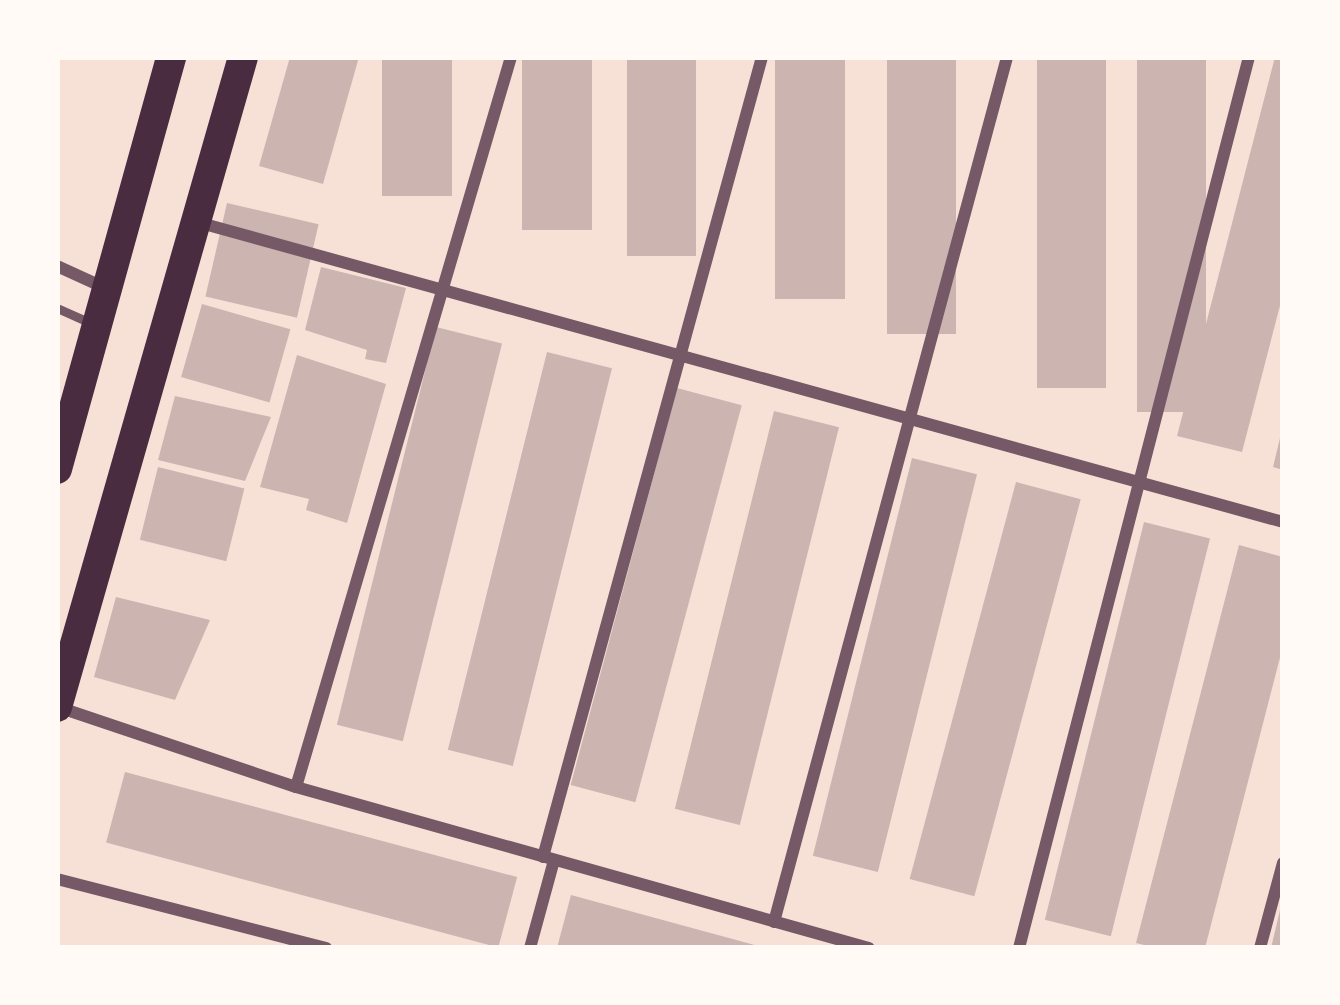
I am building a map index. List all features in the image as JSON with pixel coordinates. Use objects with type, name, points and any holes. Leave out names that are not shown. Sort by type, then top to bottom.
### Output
[{"type":"main road","points":[[57,469],[63,423],[98,326],[171,57]]},
{"type":"main road","points":[[57,707],[243,57]]},
{"type":"street","points":[[296,788],[511,57]]},
{"type":"street","points":[[530,948],[548,858],[762,57]]},
{"type":"street","points":[[774,922],[1007,57]]},
{"type":"street","points":[[1019,948],[1249,57]]},
{"type":"street","points":[[196,222],[1283,522]]},
{"type":"street","points":[[57,266],[107,289]]},
{"type":"street","points":[[57,707],[296,788],[869,948]]},
{"type":"street","points":[[1260,948],[1283,863]]},
{"type":"street","points":[[57,880],[326,948]]},
{"type":"lane","points":[[57,308],[98,326]]},
{"type":"building","points":[[290,57],[359,57],[323,184],[259,166]]},
{"type":"building","points":[[382,57],[452,57],[452,196],[382,196]]},
{"type":"building","points":[[522,57],[592,57],[592,230],[522,230]]},
{"type":"building","points":[[627,57],[696,57],[696,256],[627,256]]},
{"type":"building","points":[[775,57],[845,57],[845,299],[775,299]]},
{"type":"building","points":[[887,57],[956,57],[956,334],[887,334]]},
{"type":"building","points":[[1037,57],[1106,57],[1106,388],[1037,388]]},
{"type":"building","points":[[1137,57],[1206,57],[1206,412],[1137,412]]},
{"type":"building","points":[[1275,57],[1283,57],[1283,294],[1242,452],[1177,436]]},
{"type":"building","points":[[227,203],[319,224],[297,318],[205,297]]},
{"type":"building","points":[[321,267],[406,288],[386,363],[365,359],[367,350],[305,330]]},
{"type":"building","points":[[202,304],[290,329],[269,402],[181,377]]},
{"type":"building","points":[[436,327],[502,343],[403,741],[337,725]]},
{"type":"building","points":[[547,352],[612,368],[513,766],[448,750]]},
{"type":"building","points":[[297,355],[386,384],[347,523],[306,510],[309,499],[260,487]]},
{"type":"building","points":[[677,388],[742,405],[635,802],[571,785]]},
{"type":"building","points":[[175,396],[271,417],[245,481],[158,460]]},
{"type":"building","points":[[774,411],[839,427],[740,825],[675,809]]},
{"type":"building","points":[[1283,434],[1283,470],[1273,467]]},
{"type":"building","points":[[912,458],[977,474],[878,872],[813,856]]},
{"type":"building","points":[[158,467],[244,489],[226,561],[140,540]]},
{"type":"building","points":[[1016,482],[1081,499],[974,896],[910,879]]},
{"type":"building","points":[[1144,522],[1210,538],[1111,936],[1045,920]]},
{"type":"building","points":[[1239,545],[1283,557],[1283,646],[1205,948],[1156,948],[1136,943]]},
{"type":"building","points":[[116,597],[210,620],[175,700],[94,677]]},
{"type":"building","points":[[125,772],[517,877],[498,948],[106,843]]},
{"type":"building","points":[[571,895],[762,947],[762,948],[557,948]]},
{"type":"building","points":[[1281,906],[1283,948],[1271,948]]}]
